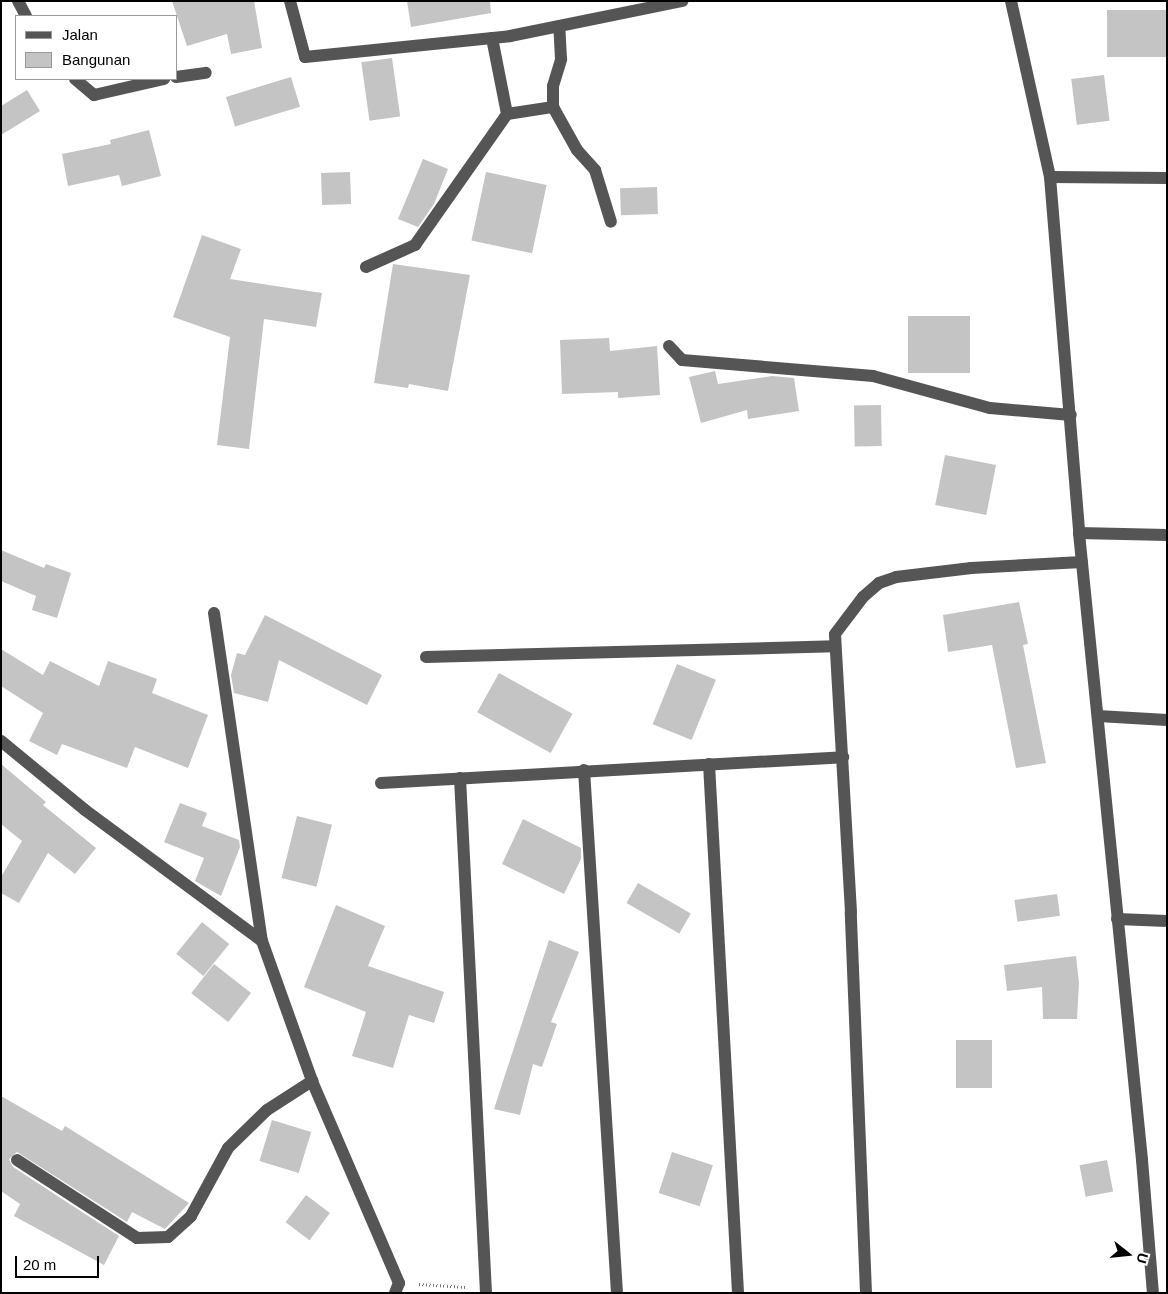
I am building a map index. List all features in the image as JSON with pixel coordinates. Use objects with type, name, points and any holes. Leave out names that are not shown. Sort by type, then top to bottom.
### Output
[{"type":"street","points":[[18,1],[25,15]]},
{"type":"street","points":[[290,1],[306,57],[492,38],[682,1]]},
{"type":"street","points":[[1012,1],[1050,177],[1071,415],[1079,533],[1116,920],[1142,1160],[1153,1293]]},
{"type":"street","points":[[559,26],[561,59],[553,86],[553,106],[577,150],[595,170],[611,222]]},
{"type":"street","points":[[492,38],[507,114]]},
{"type":"street","points":[[178,77],[206,73]]},
{"type":"street","points":[[76,80],[94,95],[160,80]]},
{"type":"street","points":[[366,267],[415,246],[507,114],[553,106]]},
{"type":"street","points":[[1050,177],[1167,178]]},
{"type":"street","points":[[669,346],[682,360],[873,376],[990,408],[1071,415]]},
{"type":"street","points":[[1079,533],[1167,535]]},
{"type":"street","points":[[866,1293],[843,757],[834,646],[835,634],[842,621],[879,584],[896,577],[971,568],[1082,562]]},
{"type":"street","points":[[214,614],[262,941],[312,1081],[397,1288]]},
{"type":"street","points":[[426,657],[834,646]]},
{"type":"street","points":[[1098,716],[1167,720]]},
{"type":"street","points":[[1,741],[85,810],[262,941]]},
{"type":"street","points":[[382,783],[584,770],[843,757]]},
{"type":"street","points":[[709,764],[738,1293]]},
{"type":"street","points":[[584,770],[617,1293]]},
{"type":"street","points":[[460,778],[486,1290]]},
{"type":"street","points":[[1116,920],[1167,921]]},
{"type":"street","points":[[17,1160],[138,1238],[168,1237],[191,1216],[228,1148],[266,1110],[312,1081]]},
{"type":"path","points":[[397,1288],[486,1290]]},
{"type":"building","points":[[172,1],[254,1],[262,48],[231,54],[227,34],[187,46]]},
{"type":"building","points":[[407,1],[490,1],[491,13],[411,27]]},
{"type":"building","points":[[1107,10],[1167,10],[1167,57],[1107,57]]},
{"type":"building","points":[[392,58],[400,116],[370,121],[361,62]]},
{"type":"building","points":[[1104,75],[1110,121],[1077,125],[1071,79]]},
{"type":"building","points":[[291,77],[300,107],[235,127],[226,97]]},
{"type":"building","points":[[27,90],[40,111],[1,135],[1,106]]},
{"type":"building","points":[[149,130],[161,176],[122,186],[119,175],[68,186],[62,154],[111,144],[110,140]]},
{"type":"building","points":[[423,159],[448,169],[434,204],[418,227],[398,219]]},
{"type":"building","points":[[350,172],[351,204],[322,205],[321,173]]},
{"type":"building","points":[[486,172],[547,185],[532,253],[471,240]]},
{"type":"building","points":[[657,187],[658,214],[621,215],[620,188]]},
{"type":"building","points":[[202,235],[241,249],[230,279],[322,293],[316,327],[264,319],[249,449],[217,445],[230,337],[173,317]]},
{"type":"building","points":[[393,264],[470,275],[448,391],[409,384],[408,388],[374,383]]},
{"type":"building","points":[[908,316],[970,316],[970,373],[908,373]]},
{"type":"building","points":[[609,338],[610,351],[657,346],[660,395],[618,398],[618,392],[562,394],[560,340]]},
{"type":"building","points":[[715,371],[718,384],[772,376],[794,378],[799,411],[748,419],[747,410],[701,423],[689,377]]},
{"type":"building","points":[[854,405],[881,405],[882,446],[855,446]]},
{"type":"building","points":[[945,455],[996,465],[986,515],[935,505]]},
{"type":"building","points":[[1,550],[44,568],[46,564],[71,573],[57,618],[32,610],[36,596],[1,581]]},
{"type":"building","points":[[1019,602],[1028,644],[1023,645],[1046,763],[1016,768],[992,645],[948,652],[943,615]]},
{"type":"building","points":[[265,615],[382,675],[367,705],[279,660],[268,702],[234,693],[231,675],[237,653],[245,655]]},
{"type":"building","points":[[1,649],[43,675],[50,661],[99,686],[108,661],[157,679],[152,693],[208,715],[188,768],[135,747],[127,768],[62,744],[57,755],[29,741],[43,713],[1,686]]},
{"type":"building","points":[[677,664],[716,680],[692,740],[653,724]]},
{"type":"building","points":[[499,673],[572,714],[551,753],[477,712]]},
{"type":"building","points":[[1,764],[46,802],[43,805],[96,848],[75,874],[48,853],[19,903],[1,893],[1,877],[22,841],[1,824]]},
{"type":"building","points":[[180,803],[207,813],[202,826],[239,840],[240,847],[221,896],[195,881],[204,858],[164,842]]},
{"type":"building","points":[[297,816],[332,825],[316,887],[282,878]]},
{"type":"building","points":[[523,819],[581,848],[581,859],[564,894],[502,864]]},
{"type":"building","points":[[638,883],[691,914],[679,933],[626,903]]},
{"type":"building","points":[[1057,894],[1060,916],[1017,922],[1014,900]]},
{"type":"building","points":[[336,905],[385,926],[368,966],[444,992],[434,1023],[409,1015],[393,1068],[352,1056],[366,1012],[304,987]]},
{"type":"building","points":[[202,922],[229,944],[203,976],[176,954]]},
{"type":"building","points":[[549,940],[579,952],[551,1022],[557,1024],[542,1067],[533,1064],[520,1115],[494,1109]]},
{"type":"building","points":[[1076,956],[1079,983],[1077,1019],[1043,1019],[1042,987],[1007,991],[1004,965]]},
{"type":"building","points":[[214,964],[251,993],[228,1022],[191,993]]},
{"type":"building","points":[[956,1040],[992,1040],[992,1088],[956,1088]]},
{"type":"building","points":[[1,1096],[62,1131],[65,1126],[189,1203],[165,1229],[132,1212],[127,1222],[17,1152],[9,1159],[13,1167],[119,1236],[104,1265],[14,1216],[20,1204],[1,1191]]},
{"type":"building","points":[[272,1120],[311,1132],[299,1173],[259,1161]]},
{"type":"building","points":[[672,1152],[713,1165],[700,1206],[659,1193]]},
{"type":"building","points":[[1107,1160],[1113,1191],[1086,1197],[1080,1165]]},
{"type":"building","points":[[306,1195],[330,1213],[309,1240],[286,1222]]}]
